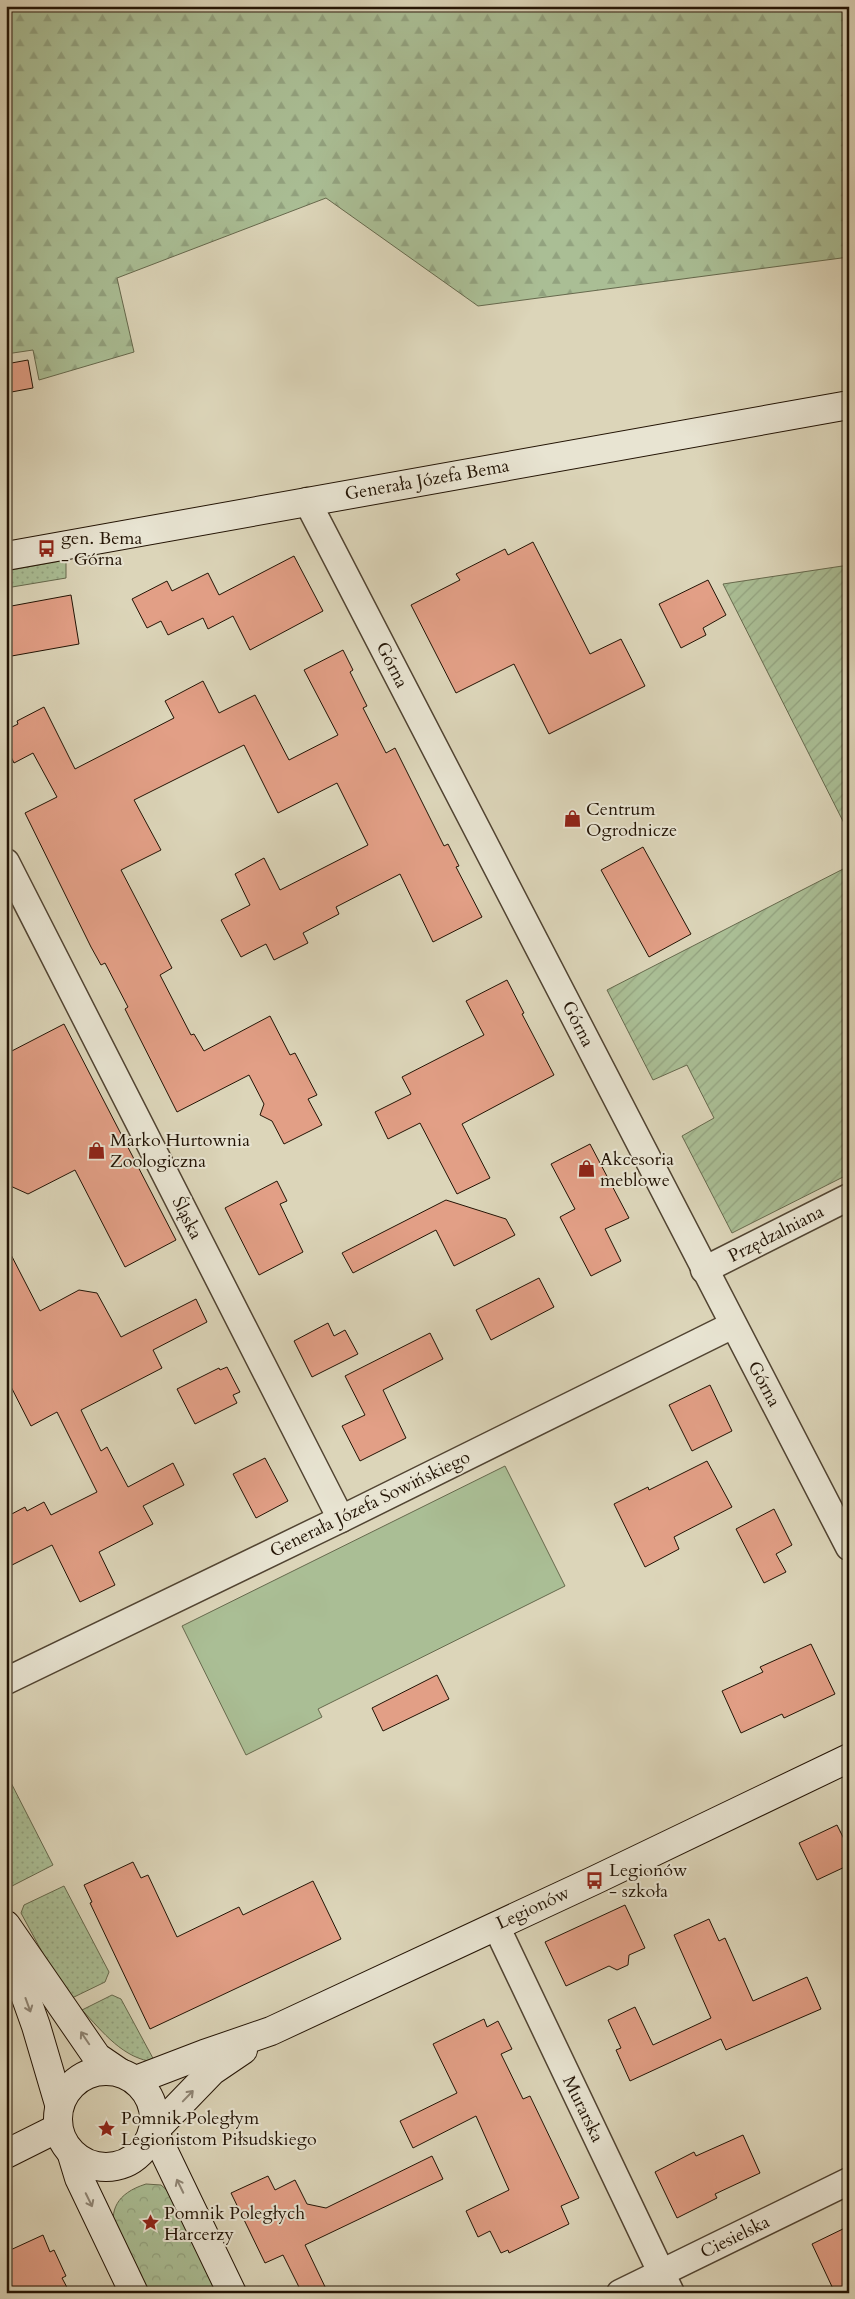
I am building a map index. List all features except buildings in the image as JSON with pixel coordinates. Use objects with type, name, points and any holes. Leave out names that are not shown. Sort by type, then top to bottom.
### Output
[{"type":"street","name":"Generała Józefa Bema","points":[[6,556],[849,406]]},
{"type":"street","name":"Górna","points":[[307,501],[849,1548]]},
{"type":"street","name":"Śląska","points":[[6,862],[341,1519]]},
{"type":"street","name":"Przędzalniana","points":[[704,1270],[849,1197]]},
{"type":"street","name":"Generała Józefa Sowińskiego","points":[[6,1681],[341,1519],[733,1325]]},
{"type":"street","name":"Legionów","points":[[127,2076],[204,2054],[271,2031],[595,1880],[849,1758]]},
{"type":"street","points":[[6,1925],[97,2057],[127,2076],[148,2094],[154,2112],[154,2131],[145,2150],[129,2163],[109,2168],[88,2165],[72,2155]]},
{"type":"street","name":"Murarska","points":[[496,1926],[666,2283]]},
{"type":"street","points":[[6,1942],[36,2026],[59,2116],[63,2142],[72,2155],[79,2178],[134,2293]]},
{"type":"street","name":"Legionów","points":[[154,2131],[212,2071],[271,2031]]},
{"type":"street","points":[[6,2154],[59,2116],[69,2088],[83,2076],[100,2071],[127,2076]]},
{"type":"street","points":[[154,2131],[232,2293]]},
{"type":"street","name":"Ciesielska","points":[[620,2293],[666,2283],[849,2181]]},
{"type":"green space","points":[[6,6],[849,6],[849,257],[478,306],[326,198],[117,278],[134,352],[39,380],[33,350],[6,354]]},
{"type":"green space","points":[[66,560],[66,578],[6,588],[6,571]]},
{"type":"green space","points":[[849,565],[849,833],[723,584]]},
{"type":"green space","points":[[849,866],[849,1174],[732,1233],[682,1136],[714,1118],[687,1065],[653,1080],[607,990]]},
{"type":"green space","points":[[505,1466],[565,1586],[318,1709],[322,1717],[246,1755],[182,1626]]},
{"type":"green space","points":[[6,1773],[53,1865],[12,1886],[6,1883]]},
{"type":"green space","points":[[64,1886],[109,1972],[105,1982],[72,1998],[54,1974],[21,1913],[24,1905]]},
{"type":"green space","points":[[112,1995],[121,1999],[155,2062],[133,2056],[123,2050],[82,2010]]},
{"type":"green space","points":[[146,2184],[161,2185],[176,2198],[222,2293],[143,2293],[120,2247],[114,2231],[113,2217],[117,2204],[128,2193]]},
{"type":"place","name":"gen. Bema - Górna","points":[[47,548]]},
{"type":"place","name":"Centrum Ogrodnicze","points":[[572,819]]},
{"type":"place","name":"Marko Hurtownia Zoologiczna","points":[[96,1150]]},
{"type":"place","name":"Akcesoria meblowe","points":[[586,1169]]},
{"type":"place","name":"Legionów - szkoła","points":[[595,1880]]},
{"type":"place","name":"Pomnik Poległym Legionistom Piłsudskiego","points":[[107,2128]]},
{"type":"place","name":"Pomnik Poległych Harcerzy","points":[[150,2223]]}]
